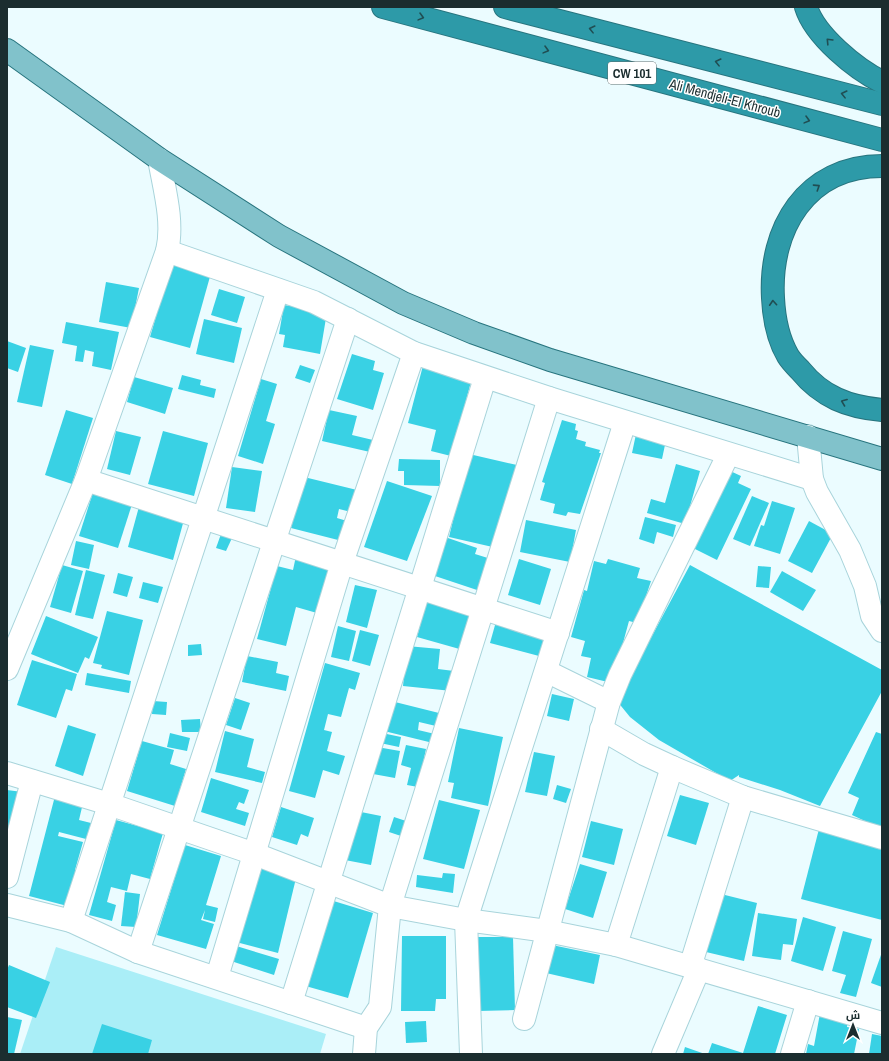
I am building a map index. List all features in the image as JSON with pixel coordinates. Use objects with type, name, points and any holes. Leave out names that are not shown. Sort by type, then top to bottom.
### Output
[{"type":"highway","name":"Ali Mendjeli-El Khroub","points":[[383,7],[882,140]]},
{"type":"highway","name":"CW 101","points":[[505,7],[882,104]]},
{"type":"highway","points":[[806,7],[821,32],[839,52],[871,76],[882,82]]},
{"type":"highway","points":[[882,166],[868,166],[840,174],[815,187],[796,206],[783,231],[774,258],[772,283],[778,332],[788,357],[811,383],[833,398],[860,408],[882,410]]},
{"type":"main road","points":[[7,50],[159,159],[279,236],[410,306],[474,333],[550,360],[850,448],[882,459]]},
{"type":"main road","points":[[850,448],[882,448]]},
{"type":"street","points":[[7,669],[86,480],[170,242],[169,220],[159,159]]},
{"type":"street","points":[[167,251],[314,302],[414,353],[485,378],[728,455],[812,479]]},
{"type":"street","points":[[71,921],[278,290]]},
{"type":"street","points":[[138,952],[348,319]]},
{"type":"street","points":[[217,977],[342,563],[414,353]]},
{"type":"street","points":[[291,1003],[485,378]]},
{"type":"street","points":[[364,1054],[366,1028],[380,1007],[390,906],[549,398]]},
{"type":"street","points":[[471,1054],[466,920],[625,422]]},
{"type":"street","points":[[808,436],[812,479],[817,492],[858,568],[865,586],[872,616],[882,631]]},
{"type":"street","points":[[524,1019],[609,702],[620,675],[728,455]]},
{"type":"street","points":[[86,480],[558,633]]},
{"type":"street","points":[[546,671],[609,702]]},
{"type":"street","points":[[601,729],[672,767],[743,797],[882,838]]},
{"type":"street","points":[[616,945],[672,767]]},
{"type":"street","points":[[7,773],[110,804],[254,854],[390,906],[466,920],[547,931],[616,945],[882,1023]]},
{"type":"street","points":[[7,877],[32,781]]},
{"type":"street","points":[[663,1054],[694,968],[743,797]]},
{"type":"street","points":[[7,905],[71,921],[138,952],[217,977],[366,1028]]},
{"type":"street","points":[[792,1054],[808,1001]]},
{"type":"shaded area","points":[[56,947],[326,1034],[320,1054],[20,1054]]},
{"type":"building","points":[[172,262],[211,273],[190,348],[150,337]]},
{"type":"building","points":[[106,282],[139,288],[131,328],[99,322]]},
{"type":"building","points":[[219,289],[245,297],[237,323],[211,315]]},
{"type":"building","points":[[284,305],[327,312],[320,354],[283,347],[285,335],[279,334]]},
{"type":"building","points":[[204,319],[242,328],[234,363],[196,354]]},
{"type":"building","points":[[66,322],[119,332],[111,370],[92,366],[94,352],[85,350],[83,362],[75,361],[77,346],[62,343]]},
{"type":"building","points":[[7,341],[26,348],[18,372],[7,368]]},
{"type":"building","points":[[30,345],[54,350],[42,407],[17,402]]},
{"type":"building","points":[[352,354],[375,361],[373,370],[384,373],[373,410],[337,399]]},
{"type":"building","points":[[426,354],[475,367],[451,456],[431,451],[436,430],[408,423]]},
{"type":"building","points":[[300,365],[315,370],[310,383],[295,378]]},
{"type":"building","points":[[182,375],[201,380],[200,385],[216,389],[214,398],[178,389]]},
{"type":"building","points":[[134,377],[173,388],[165,414],[127,402]]},
{"type":"building","points":[[261,379],[277,384],[266,421],[275,424],[263,464],[238,456]]},
{"type":"building","points":[[66,410],[93,418],[72,484],[45,475]]},
{"type":"building","points":[[329,410],[357,416],[352,435],[373,440],[370,452],[322,441]]},
{"type":"building","points":[[562,420],[576,424],[575,430],[578,431],[576,439],[586,442],[585,446],[600,450],[599,453],[601,453],[580,514],[568,512],[566,516],[553,513],[555,504],[540,500],[545,483],[542,482]]},
{"type":"building","points":[[639,420],[669,426],[662,459],[632,453]]},
{"type":"building","points":[[116,431],[141,437],[130,475],[107,469]]},
{"type":"building","points":[[163,431],[208,443],[194,496],[148,484]]},
{"type":"building","points":[[469,454],[517,465],[497,548],[449,537]]},
{"type":"building","points":[[399,459],[440,460],[440,486],[404,485],[404,471],[398,471]]},
{"type":"building","points":[[676,464],[700,471],[685,524],[647,513],[651,499],[665,503]]},
{"type":"building","points":[[232,467],[262,471],[255,512],[226,508]]},
{"type":"building","points":[[726,469],[741,476],[738,483],[751,489],[717,560],[689,546]]},
{"type":"building","points":[[304,477],[357,490],[351,512],[339,509],[337,518],[347,521],[342,541],[291,528]]},
{"type":"building","points":[[387,481],[432,496],[407,561],[364,547]]},
{"type":"building","points":[[95,486],[134,498],[118,548],[79,536]]},
{"type":"building","points":[[752,496],[769,503],[750,546],[733,539]]},
{"type":"building","points":[[772,501],[795,508],[780,554],[754,546],[761,525],[764,526]]},
{"type":"building","points":[[140,503],[185,516],[173,560],[128,547]]},
{"type":"building","points":[[645,517],[676,525],[673,537],[657,532],[654,544],[639,539]]},
{"type":"building","points":[[526,520],[576,530],[570,562],[520,552]]},
{"type":"building","points":[[809,521],[833,534],[812,573],[788,561]]},
{"type":"building","points":[[221,534],[232,538],[226,551],[216,548]]},
{"type":"building","points":[[445,537],[477,548],[475,554],[491,559],[480,591],[432,575]]},
{"type":"building","points":[[76,541],[94,545],[89,569],[71,565]]},
{"type":"building","points":[[296,556],[330,565],[317,613],[296,607],[286,646],[257,639],[277,566],[293,570]]},
{"type":"building","points":[[519,559],[551,569],[540,605],[508,595]]},
{"type":"building","points":[[608,559],[640,568],[637,578],[651,581],[637,623],[629,621],[612,683],[587,677],[591,658],[581,656],[585,641],[571,637],[584,590],[587,591],[594,561],[606,564]]},
{"type":"building","points":[[62,565],[83,571],[71,613],[50,607]]},
{"type":"building","points":[[690,565],[882,670],[882,691],[820,806],[780,790],[739,777],[739,775],[730,781],[659,740],[630,717],[617,701]]},
{"type":"building","points":[[758,566],[771,567],[769,588],[756,587]]},
{"type":"building","points":[[86,570],[105,575],[93,619],[75,615]]},
{"type":"building","points":[[782,571],[816,590],[803,611],[770,592]]},
{"type":"building","points":[[118,573],[133,577],[127,597],[113,593]]},
{"type":"building","points":[[143,582],[163,587],[158,603],[139,598]]},
{"type":"building","points":[[355,585],[377,590],[367,628],[346,622]]},
{"type":"building","points":[[429,593],[476,607],[463,650],[417,637]]},
{"type":"building","points":[[107,611],[143,620],[129,675],[101,668],[102,665],[93,663]]},
{"type":"building","points":[[46,616],[98,637],[89,659],[85,657],[78,673],[31,654]]},
{"type":"building","points":[[497,618],[546,631],[539,656],[490,643]]},
{"type":"building","points":[[338,626],[356,631],[349,661],[331,657]]},
{"type":"building","points":[[360,630],[379,635],[370,666],[352,661]]},
{"type":"building","points":[[201,644],[202,655],[188,656],[188,645]]},
{"type":"building","points":[[407,646],[440,649],[438,669],[454,671],[452,691],[403,686]]},
{"type":"building","points":[[247,656],[278,662],[276,673],[289,676],[286,691],[242,682]]},
{"type":"building","points":[[32,660],[77,674],[72,691],[66,689],[56,718],[17,705]]},
{"type":"building","points":[[325,663],[360,673],[355,690],[349,688],[341,717],[328,714],[324,730],[332,732],[327,751],[345,756],[339,775],[323,770],[315,798],[289,791]]},
{"type":"building","points":[[87,673],[131,681],[129,693],[85,685]]},
{"type":"building","points":[[552,694],[574,699],[569,721],[547,716]]},
{"type":"building","points":[[235,698],[250,703],[241,730],[226,725]]},
{"type":"building","points":[[153,701],[167,702],[166,715],[152,714]]},
{"type":"building","points":[[391,701],[439,713],[436,726],[419,722],[418,730],[435,734],[433,743],[384,731]]},
{"type":"building","points":[[200,719],[201,732],[182,732],[181,720]]},
{"type":"building","points":[[68,725],[96,734],[83,776],[55,766]]},
{"type":"building","points":[[459,728],[503,737],[488,806],[451,798],[454,783],[448,782]]},
{"type":"building","points":[[225,731],[254,739],[247,767],[265,772],[262,783],[215,772]]},
{"type":"building","points":[[876,732],[882,734],[882,824],[880,828],[852,815],[859,798],[848,793]]},
{"type":"building","points":[[170,733],[190,738],[187,751],[167,747]]},
{"type":"building","points":[[382,733],[401,737],[399,747],[380,743]]},
{"type":"building","points":[[142,741],[174,750],[170,764],[186,769],[175,806],[127,791]]},
{"type":"building","points":[[406,745],[426,749],[418,787],[407,785],[411,768],[401,765]]},
{"type":"building","points":[[377,747],[400,751],[395,778],[373,774]]},
{"type":"building","points":[[534,752],[555,756],[547,796],[525,792]]},
{"type":"building","points":[[211,778],[249,790],[244,804],[239,802],[236,809],[249,813],[245,826],[201,812]]},
{"type":"building","points":[[557,785],[571,789],[566,803],[553,799]]},
{"type":"building","points":[[7,790],[30,793],[7,879]]},
{"type":"building","points":[[680,795],[709,803],[696,845],[667,836]]},
{"type":"building","points":[[55,796],[83,803],[79,820],[91,823],[86,839],[59,832],[58,836],[83,842],[75,870],[84,873],[75,908],[29,896]]},
{"type":"building","points":[[439,800],[480,810],[464,869],[423,859]]},
{"type":"building","points":[[281,807],[314,818],[308,837],[301,834],[297,845],[272,837]]},
{"type":"building","points":[[356,811],[381,816],[371,865],[345,860]]},
{"type":"building","points":[[394,817],[406,821],[401,836],[389,832]]},
{"type":"building","points":[[116,820],[163,833],[150,879],[131,874],[127,891],[111,887],[107,902],[116,905],[112,921],[89,915]]},
{"type":"building","points":[[591,821],[623,829],[614,865],[582,857]]},
{"type":"building","points":[[819,829],[882,845],[882,920],[801,899]]},
{"type":"building","points":[[185,845],[221,856],[206,905],[218,908],[215,922],[203,919],[205,910],[201,920],[214,924],[206,949],[157,935]]},
{"type":"building","points":[[256,863],[297,874],[278,953],[236,942]]},
{"type":"building","points":[[580,864],[607,872],[593,918],[565,909]]},
{"type":"building","points":[[443,873],[455,874],[453,893],[416,887],[417,875],[442,878]]},
{"type":"building","points":[[125,892],[140,894],[136,927],[121,926]]},
{"type":"building","points":[[721,894],[757,903],[744,961],[706,952]]},
{"type":"building","points":[[327,899],[373,913],[348,998],[302,985]]},
{"type":"building","points":[[758,913],[797,919],[793,945],[783,944],[781,960],[752,956]]},
{"type":"building","points":[[803,917],[836,927],[823,971],[791,961]]},
{"type":"building","points":[[843,931],[872,939],[856,997],[840,993],[846,975],[832,971]]},
{"type":"building","points":[[402,936],[446,936],[446,999],[436,999],[435,1011],[401,1011]]},
{"type":"building","points":[[477,937],[513,937],[515,1010],[478,1011]]},
{"type":"building","points":[[233,945],[279,959],[274,975],[228,960]]},
{"type":"building","points":[[552,945],[600,955],[594,984],[546,973]]},
{"type":"building","points":[[882,952],[882,987],[871,983]]},
{"type":"building","points":[[9,965],[50,982],[36,1018],[7,1007],[7,970]]},
{"type":"building","points":[[758,1006],[787,1015],[775,1054],[708,1054],[712,1043],[743,1053]]},
{"type":"building","points":[[821,1008],[849,1013],[847,1027],[859,1029],[854,1054],[806,1054],[808,1044],[814,1046]]},
{"type":"building","points":[[7,1017],[22,1020],[14,1054],[7,1054]]},
{"type":"building","points":[[426,1021],[427,1042],[406,1043],[405,1022]]},
{"type":"building","points":[[102,1024],[152,1040],[148,1054],[92,1054]]},
{"type":"building","points":[[872,1034],[882,1036],[882,1054],[869,1054]]},
{"type":"building","points":[[685,1047],[705,1054],[683,1054]]}]
